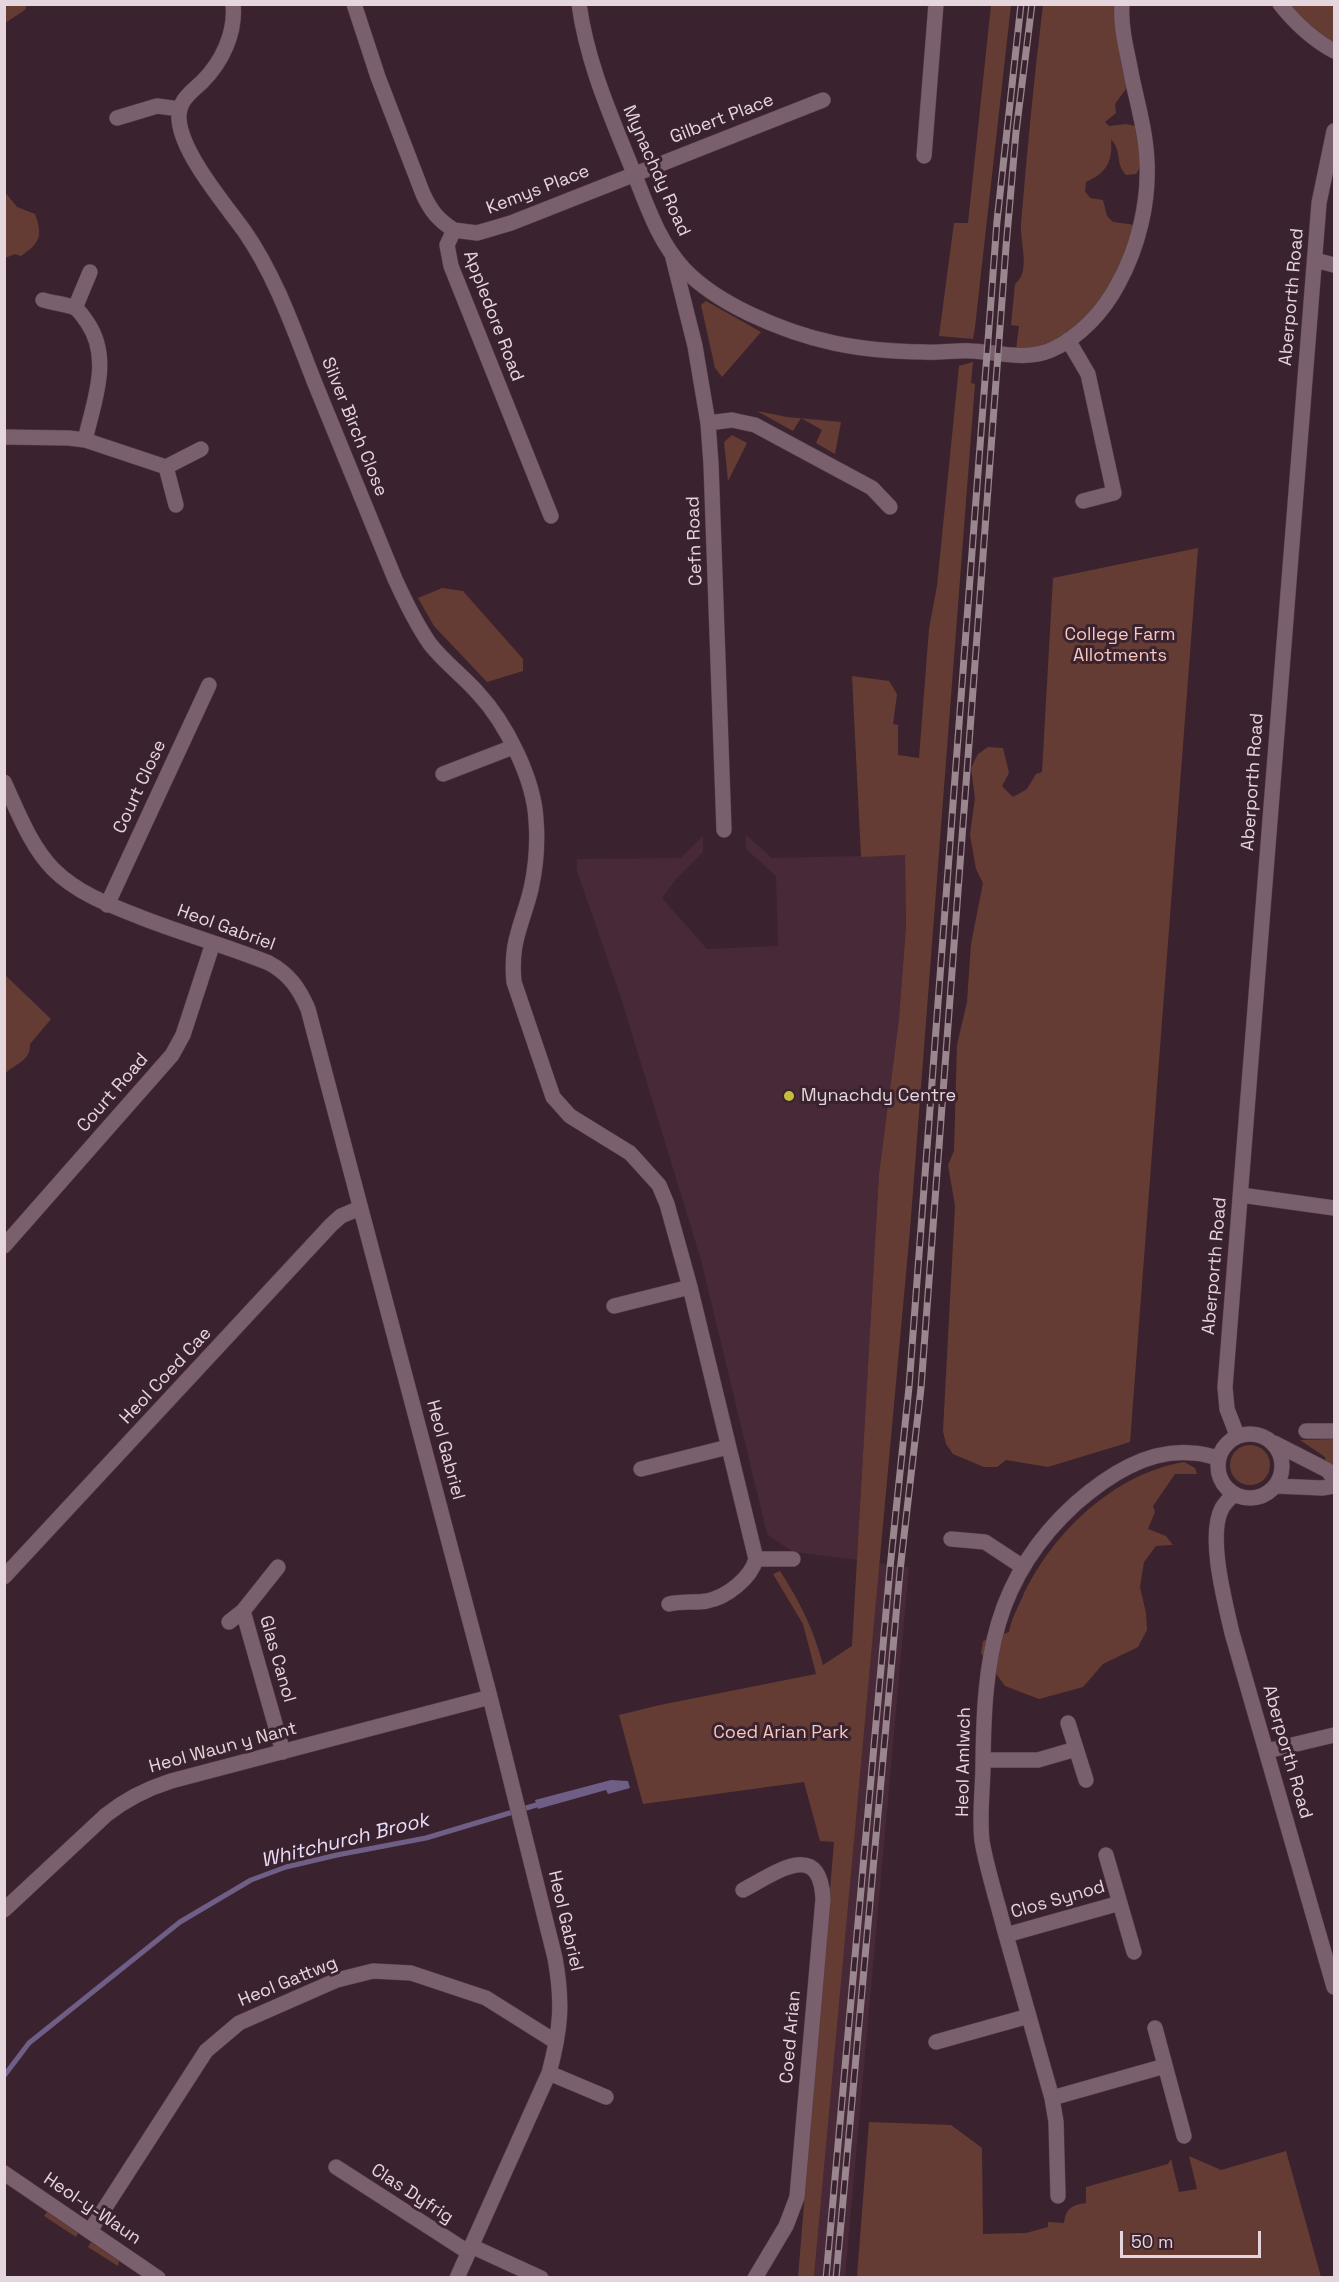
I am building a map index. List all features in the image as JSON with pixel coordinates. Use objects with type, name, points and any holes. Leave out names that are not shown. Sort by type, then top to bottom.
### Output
[{"type":"street","points":[[117,118],[158,106],[180,109],[183,100],[202,82],[222,55],[231,36],[233,4]]},
{"type":"street","name":"Appledore Road","points":[[354,4],[378,77],[423,194],[432,213],[454,230],[447,245],[451,266],[551,516]]},
{"type":"street","name":"Mynachdy Road","points":[[579,4],[589,56],[600,89],[651,215],[672,254],[699,282],[741,309],[792,333],[826,343],[879,350],[953,353],[969,351],[1019,356],[1052,350],[1092,320],[1119,284],[1133,251],[1142,214],[1147,174],[1146,147],[1123,28],[1122,4]]},
{"type":"street","points":[[924,156],[936,4]]},
{"type":"street","points":[[1280,4],[1302,30],[1319,43],[1335,51]]},
{"type":"street","name":"Gilbert Place","points":[[635,174],[823,100]]},
{"type":"street","name":"Silver Birch Close","points":[[180,109],[180,126],[187,147],[246,234],[276,288],[406,603],[431,645],[489,704],[513,747],[533,800],[537,842],[530,891],[515,938],[514,982],[548,1085],[557,1102],[570,1116],[630,1153],[645,1167],[658,1185],[667,1204],[690,1287],[756,1559]]},
{"type":"street","name":"Aberporth Road","points":[[1237,1435],[1227,1409],[1225,1387],[1319,203],[1335,131]]},
{"type":"street","name":"Kemys Place","points":[[454,230],[477,233],[488,230],[635,174]]},
{"type":"street","name":"Cefn Road","points":[[672,254],[695,346],[708,423],[724,830]]},
{"type":"street","points":[[1315,260],[1335,265]]},
{"type":"street","points":[[75,308],[90,272]]},
{"type":"street","points":[[43,300],[75,308],[92,329],[98,344],[101,359],[100,373],[85,440]]},
{"type":"street","points":[[1068,340],[1088,374],[1114,493],[1083,501]]},
{"type":"street","points":[[708,423],[732,420],[755,425],[872,488],[890,507]]},
{"type":"street","points":[[4,437],[85,440],[166,468],[201,449]]},
{"type":"street","points":[[166,468],[176,505]]},
{"type":"street","name":"Court Close","points":[[107,904],[209,685]]},
{"type":"street","points":[[443,774],[513,747]]},
{"type":"street","name":"Heol Gabriel","points":[[4,782],[40,853],[69,883],[107,904],[269,963],[282,970],[300,991],[314,1029],[490,1697],[560,1984],[561,1999],[556,2042],[549,2073],[457,2277]]},
{"type":"street","name":"Court Road","points":[[4,1246],[171,1055],[183,1035],[213,944]]},
{"type":"street","points":[[1241,1196],[1335,1208]]},
{"type":"street","name":"Heol Coed Cae","points":[[4,1577],[331,1225],[341,1216],[360,1208]]},
{"type":"street","points":[[614,1306],[690,1287]]},
{"type":"street","points":[[1306,1431],[1335,1431]]},
{"type":"street","points":[[1274,1443],[1282,1460],[1283,1469],[1276,1486],[1269,1492],[1252,1498],[1234,1494],[1220,1478],[1218,1458],[1222,1449],[1237,1435],[1257,1433],[1327,1470],[1335,1478]]},
{"type":"street","points":[[641,1468],[728,1447]]},
{"type":"street","name":"Heol Amlwch","points":[[1058,2196],[1056,2122],[1052,2098],[1006,1935],[982,1839],[984,1702],[990,1654],[1000,1617],[1023,1567],[1032,1551],[1063,1515],[1099,1485],[1128,1466],[1152,1456],[1192,1453],[1218,1458]]},
{"type":"street","points":[[1276,1486],[1322,1488],[1335,1486]]},
{"type":"street","name":"Aberporth Road","points":[[1234,1494],[1222,1508],[1216,1528],[1219,1567],[1232,1633],[1335,1987]]},
{"type":"street","points":[[951,1539],[985,1542],[1023,1567]]},
{"type":"street","points":[[669,1604],[685,1600],[707,1601],[728,1592],[748,1576],[754,1568],[756,1559],[793,1559]]},
{"type":"street","name":"Glas Canol","points":[[229,1622],[243,1611],[278,1567]]},
{"type":"street","name":"Glas Canol","points":[[243,1611],[283,1752]]},
{"type":"street","name":"Heol Waun y Nant","points":[[4,1910],[121,1802],[139,1792],[171,1781],[490,1697]]},
{"type":"street","points":[[1068,1723],[1086,1780]]},
{"type":"street","points":[[1267,1751],[1335,1735]]},
{"type":"street","points":[[983,1760],[1038,1760],[1076,1749]]},
{"type":"street","name":"Clos Synod","points":[[1106,1855],[1134,1952]]},
{"type":"street","name":"Coed Arian","points":[[743,1890],[788,1867],[802,1864],[815,1869],[822,1885],[823,1899],[796,2197],[786,2226],[754,2277]]},
{"type":"street","name":"Clos Synod","points":[[1006,1935],[1120,1903]]},
{"type":"street","name":"Heol Gattwg","points":[[90,2231],[206,2051],[239,2023],[337,1980],[373,1971],[411,1972],[486,1998],[556,2042]]},
{"type":"street","points":[[936,2042],[1029,2016]]},
{"type":"street","points":[[1155,2028],[1184,2136]]},
{"type":"street","points":[[1052,2098],[1165,2066]]},
{"type":"street","points":[[549,2073],[606,2097]]},
{"type":"street","name":"Clas Dyfrig","points":[[336,2167],[470,2249],[541,2277]]},
{"type":"street","name":"Heol-y-Waun","points":[[4,2173],[158,2277]]},
{"type":"shaded area","points":[[746,835],[772,858],[905,855],[906,926],[899,1019],[879,1174],[857,1560],[793,1552],[767,1534],[701,1260],[621,998],[577,871],[577,859],[681,858],[703,836],[703,852],[676,879],[662,898],[707,949],[778,946],[776,876],[746,849]]},
{"type":"shaded area","points":[[879,1563],[909,1567],[845,2277],[814,2278]]},
{"type":"shaded area","points":[[611,1780],[628,1781],[630,1788],[608,1794],[606,1790],[538,1809],[535,1800]]},
{"type":"green space","points":[[4,5],[27,5],[25,10],[5,23]]},
{"type":"green space","points":[[991,5],[1011,5],[975,327],[973,339],[939,336],[954,223],[968,223]]},
{"type":"green space","points":[[1043,5],[1118,5],[1128,86],[1115,104],[1116,113],[1105,122],[1109,126],[1126,124],[1135,126],[1141,166],[1136,174],[1126,175],[1111,139],[1111,154],[1107,166],[1099,175],[1086,182],[1085,191],[1090,198],[1103,200],[1107,216],[1113,222],[1135,225],[1123,261],[1109,288],[1089,314],[1064,335],[1033,347],[1016,350],[1019,326],[1011,325],[1015,284],[1020,279],[1024,265],[1021,224]]},
{"type":"green space","points":[[1288,5],[1334,5],[1334,48]]},
{"type":"green space","points":[[4,191],[17,207],[35,214],[39,228],[36,243],[21,256],[15,254],[5,258]]},
{"type":"green space","points":[[706,301],[761,332],[722,377],[715,368],[701,305]]},
{"type":"green space","name":"Coed Arian Park","points":[[973,362],[971,383],[975,384],[910,1230],[814,2277],[798,2277],[834,1842],[820,1841],[804,1782],[643,1804],[619,1715],[816,1674],[803,1624],[773,1574],[780,1571],[806,1616],[823,1665],[852,1646],[879,1174],[899,1019],[906,926],[905,855],[861,857],[852,676],[889,681],[897,694],[893,724],[898,725],[898,755],[919,758],[929,629],[937,586],[959,366]]},
{"type":"green space","points":[[757,411],[787,417],[801,418],[793,431]]},
{"type":"green space","points":[[802,418],[841,422],[835,454],[816,443],[822,430]]},
{"type":"green space","points":[[732,435],[747,443],[728,481],[724,442]]},
{"type":"green space","name":"College Farm Allotments","points":[[1198,548],[1130,1442],[1048,1467],[1006,1460],[997,1467],[984,1467],[953,1454],[946,1444],[943,1431],[955,1206],[948,1165],[954,1151],[957,1045],[967,1002],[971,944],[983,883],[976,869],[970,835],[975,798],[971,768],[978,754],[988,747],[1003,748],[1009,773],[1002,786],[1013,797],[1027,789],[1036,774],[1042,772],[1053,578]]},
{"type":"green space","points":[[442,588],[463,591],[523,659],[523,671],[487,682],[434,626],[418,598]]},
{"type":"green space","points":[[5,975],[51,1019],[30,1044],[30,1050],[25,1059],[5,1074]]},
{"type":"green space","points":[[1334,1439],[1334,1464],[1326,1463],[1325,1457],[1300,1440]]},
{"type":"green space","points":[[1250,1445],[1264,1451],[1270,1465],[1264,1479],[1250,1485],[1236,1479],[1230,1465],[1236,1451]]},
{"type":"green space","points":[[1184,1462],[1195,1468],[1197,1474],[1175,1474],[1153,1506],[1155,1512],[1148,1529],[1166,1536],[1173,1545],[1156,1546],[1144,1562],[1140,1587],[1147,1630],[1138,1647],[1103,1664],[1083,1687],[1039,1699],[1005,1686],[981,1653],[983,1641],[1009,1632],[1034,1574],[1050,1551],[1087,1510],[1109,1493],[1133,1479]]},
{"type":"green space","points":[[869,2122],[951,2125],[982,2148],[983,2234],[1026,2233],[1048,2227],[1048,2222],[1064,2223],[1070,2208],[1086,2203],[1086,2187],[1168,2164],[1171,2159],[1179,2192],[1197,2189],[1189,2156],[1221,2170],[1286,2151],[1321,2277],[857,2277]]},
{"type":"green space","points":[[47,2212],[78,2233],[76,2237],[44,2216]]},
{"type":"green space","points":[[91,2242],[119,2261],[118,2266],[88,2247]]},
{"type":"waterway","name":"Whitchurch Brook","points":[[4,2076],[29,2043],[180,1922],[251,1880],[286,1867],[426,1838],[543,1803]]},
{"type":"railway","points":[[826,2278],[890,1568],[909,1387],[997,221],[1021,4]]},
{"type":"railway","points":[[836,2278],[900,1571],[921,1388],[1006,247],[1016,132],[1032,4]]},
{"type":"place","name":"Mynachdy Centre","points":[[789,1096]]}]
